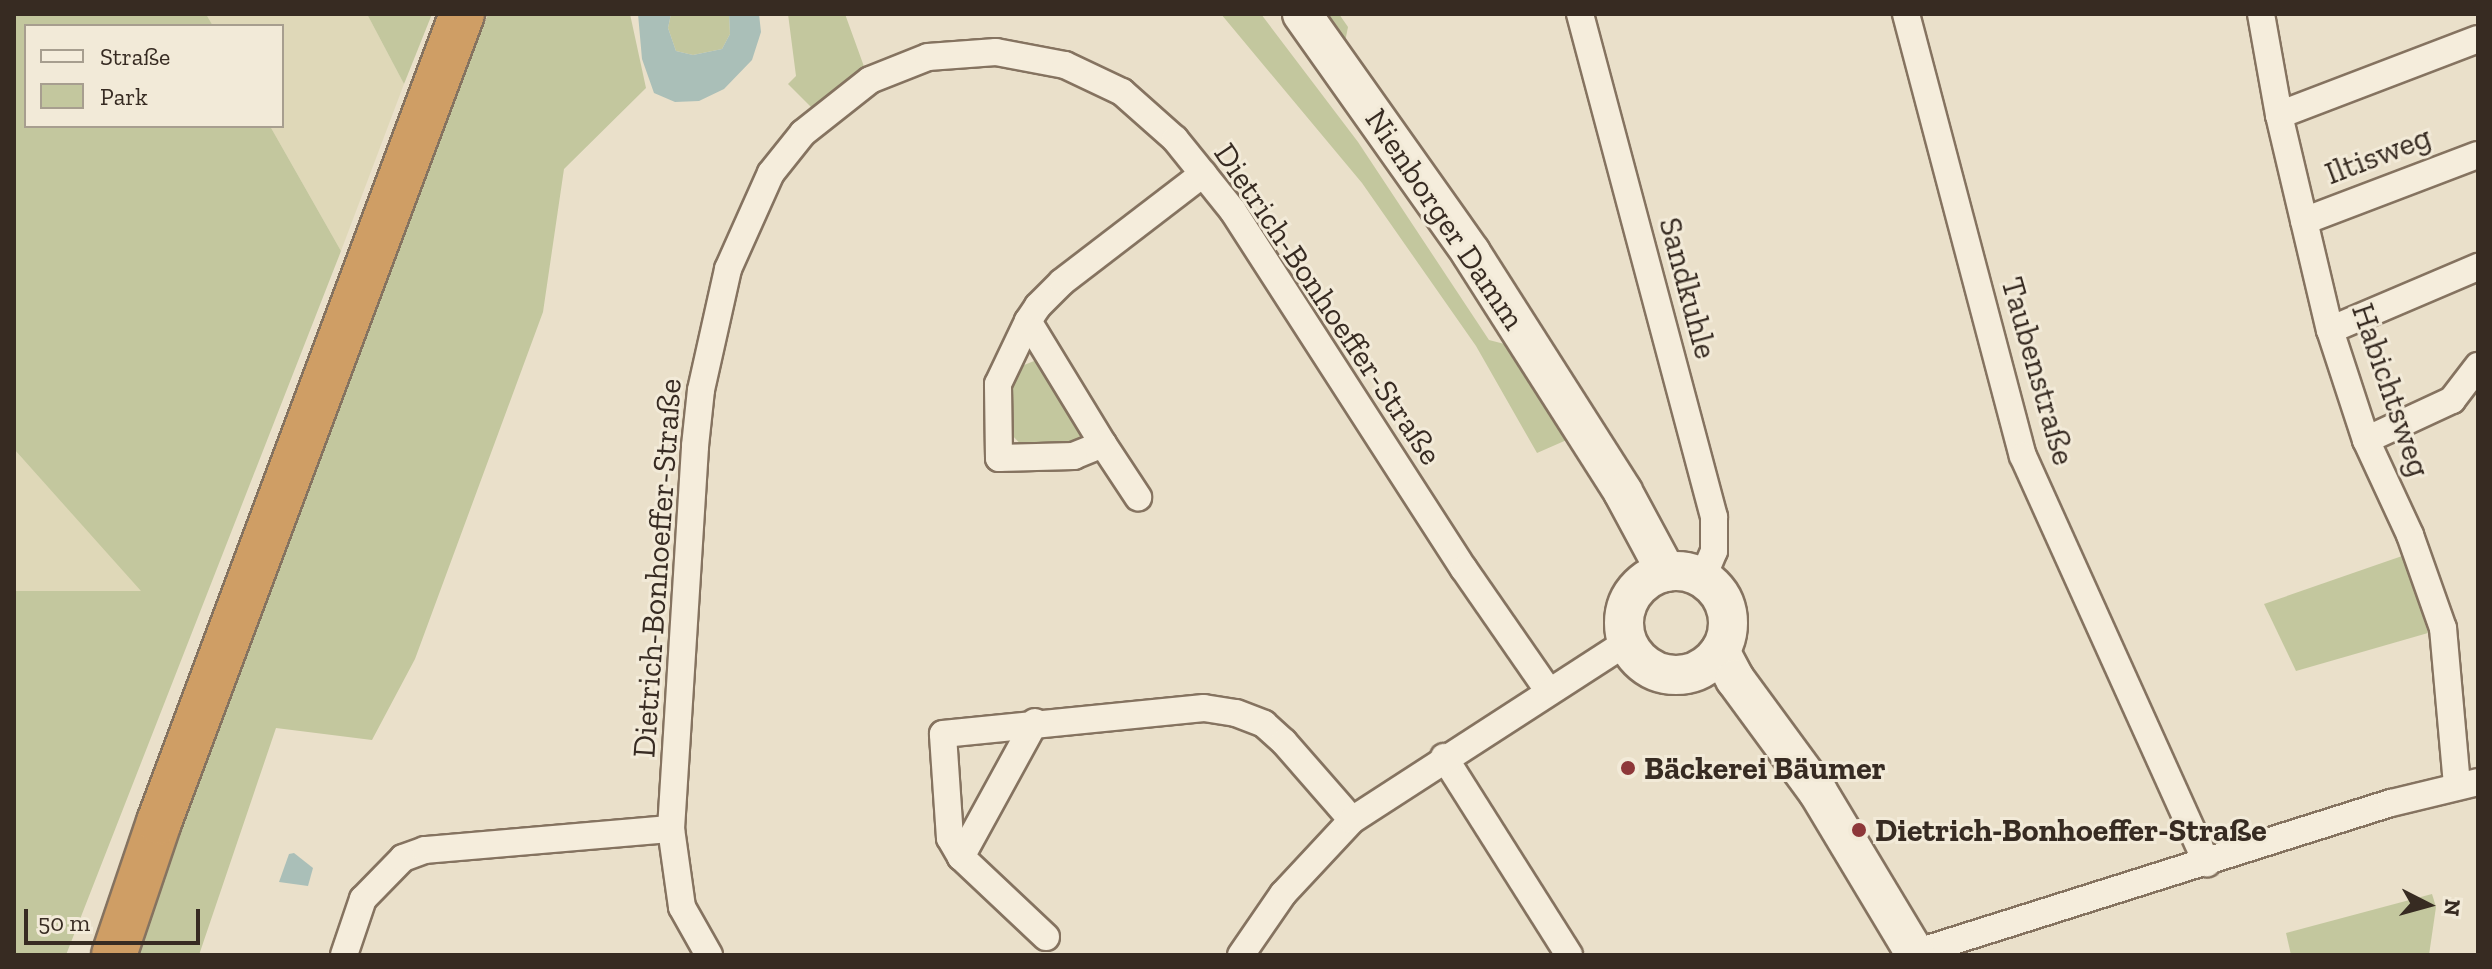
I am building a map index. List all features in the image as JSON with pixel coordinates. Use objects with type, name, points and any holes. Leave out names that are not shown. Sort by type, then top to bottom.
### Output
[{"type":"highway","points":[[114,955],[159,822],[462,14]]},
{"type":"street","name":"Nienborger Damm","points":[[1302,14],[1471,253],[1583,428],[1670,579]]},
{"type":"street","name":"Sandkuhle","points":[[1580,14],[1714,517],[1714,551],[1670,579]]},
{"type":"street","name":"Taubenstraße","points":[[1906,14],[2023,456],[2207,863]]},
{"type":"street","name":"Habichtsweg","points":[[2261,14],[2279,115],[2330,330],[2366,440],[2410,535],[2443,628],[2468,784]]},
{"type":"street","points":[[2279,115],[2478,39]]},
{"type":"street","name":"Dietrich-Bonhoeffer-Straße","points":[[709,955],[682,907],[671,829],[701,390],[728,269],[748,218],[771,173],[803,133],[870,80],[928,57],[996,52],[1065,65],[1122,92],[1175,139],[1233,211],[1464,569],[1547,689]]},
{"type":"street","name":"Iltisweg","points":[[2304,221],[2478,155]]},
{"type":"street","points":[[1103,444],[1074,456],[999,458],[998,384],[1028,321],[1062,282],[1203,174]]},
{"type":"street","points":[[2330,330],[2478,267]]},
{"type":"street","points":[[1028,321],[1138,497]]},
{"type":"street","points":[[2366,440],[2452,400],[2478,366]]},
{"type":"street","points":[[1670,579],[1724,603],[1727,627],[1707,661],[1657,672],[1645,666],[1627,642],[1625,613],[1670,579]]},
{"type":"street","points":[[1241,955],[1283,894],[1352,820],[1547,689],[1627,642]]},
{"type":"street","points":[[1707,661],[1811,809],[1844,838],[1915,954],[2468,784]]},
{"type":"street","points":[[1046,937],[961,857],[950,838],[943,734],[1035,722],[1204,708],[1236,713],[1264,724],[1284,742],[1352,820]]},
{"type":"street","points":[[961,857],[1035,722]]},
{"type":"street","points":[[1444,757],[1569,955]]},
{"type":"street","points":[[344,955],[363,899],[403,858],[425,850],[671,829]]},
{"type":"shaded area","points":[[206,14],[367,14],[404,84],[341,251],[271,128],[284,128],[284,24],[212,24]]},
{"type":"shaded area","points":[[14,449],[142,591],[14,591]]},
{"type":"green space","points":[[14,14],[206,14],[212,24],[24,24],[24,128],[271,128],[341,251],[66,955],[14,955],[14,591],[141,591],[14,449]]},
{"type":"green space","points":[[367,14],[432,14],[404,84]]},
{"type":"green space","points":[[488,14],[630,14],[646,88],[564,169],[543,312],[415,659],[372,740],[276,728],[199,955],[128,955]]},
{"type":"green space","points":[[671,14],[729,14],[730,34],[722,49],[693,55],[676,51],[668,28]]},
{"type":"green space","points":[[788,14],[845,14],[866,72],[813,109],[788,84],[796,76]]},
{"type":"green space","points":[[1221,14],[1261,14],[1358,142],[1489,340],[1516,347],[1578,435],[1537,453],[1476,346],[1362,183]]},
{"type":"green space","points":[[1320,14],[1339,14],[1348,27],[1344,47]]},
{"type":"green space","points":[[1034,361],[1047,369],[1080,421],[1081,437],[1067,446],[1025,449],[1011,434],[1010,389],[1017,368]]},
{"type":"green space","points":[[2405,555],[2428,633],[2296,671],[2264,604]]},
{"type":"green space","points":[[2432,894],[2436,907],[2429,955],[2291,955],[2286,933]]},
{"type":"water","points":[[638,14],[671,14],[668,28],[676,51],[693,55],[722,49],[730,34],[729,14],[759,14],[761,32],[752,60],[724,89],[699,101],[675,102],[654,93],[642,59]]},
{"type":"water","points":[[294,853],[313,868],[308,886],[279,882],[289,854]]},
{"type":"place","name":"Bäckerei Bäumer","points":[[1628,768]]},
{"type":"place","name":"Dietrich-Bonhoeffer-Straße","points":[[1859,830]]}]
